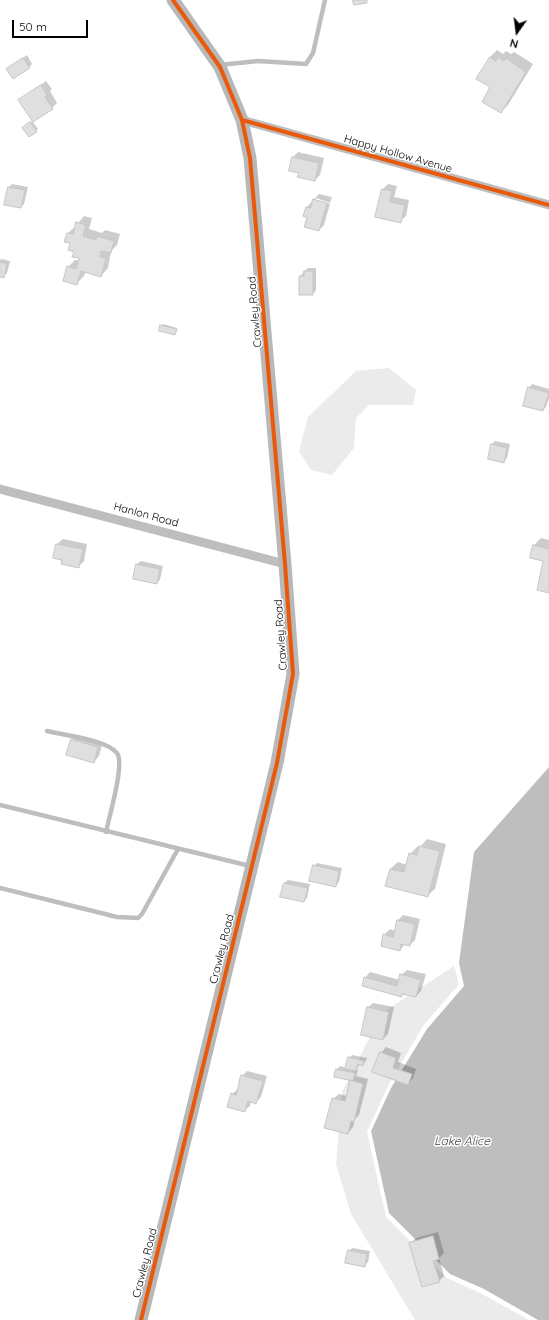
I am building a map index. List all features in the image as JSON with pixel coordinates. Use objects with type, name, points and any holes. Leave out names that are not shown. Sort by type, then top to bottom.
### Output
[{"type":"street","name":"Crawley Road","points":[[141,1320],[277,763],[293,674],[250,158],[242,120],[218,65],[173,0]]},
{"type":"street","name":"Happy Hollow Avenue","points":[[242,120],[549,205]]},
{"type":"street","name":"Hanlon Road","points":[[0,489],[285,564]]},
{"type":"lane","points":[[218,65],[258,61],[306,64],[313,53],[325,0]]},
{"type":"lane","points":[[47,732],[102,744],[118,754],[120,760],[119,772],[106,832]]},
{"type":"lane","points":[[0,805],[252,867]]},
{"type":"lane","points":[[0,888],[117,917],[138,918],[142,914],[178,849]]},
{"type":"shaded area","points":[[389,368],[416,390],[413,405],[369,405],[356,418],[354,448],[332,475],[311,470],[299,451],[308,417],[356,371]]},
{"type":"shaded area","points":[[454,966],[459,984],[423,1026],[388,1086],[367,1132],[386,1217],[447,1278],[482,1294],[529,1320],[415,1320],[351,1214],[336,1164],[342,1092],[382,1013]]},
{"type":"water","name":"Lake Alice","points":[[549,767],[549,1320],[538,1320],[484,1289],[450,1274],[389,1213],[371,1131],[391,1088],[427,1029],[464,986],[459,963],[474,852]]},
{"type":"building","points":[[353,0],[367,0],[367,3],[354,5]]},
{"type":"building","points":[[490,57],[496,61],[498,57],[504,61],[506,58],[526,72],[501,113],[482,102],[490,87],[476,79]]},
{"type":"building","points":[[23,58],[30,68],[13,79],[6,69]]},
{"type":"building","points":[[41,85],[47,95],[45,97],[53,109],[33,122],[18,100]]},
{"type":"building","points":[[30,122],[37,132],[29,137],[22,128]]},
{"type":"building","points":[[292,157],[319,163],[315,181],[297,177],[299,173],[289,171]]},
{"type":"building","points":[[8,187],[25,190],[21,208],[4,205]]},
{"type":"building","points":[[382,189],[392,191],[390,202],[405,205],[401,223],[375,217]]},
{"type":"building","points":[[313,199],[327,203],[319,231],[304,227],[307,218],[303,216],[306,207],[310,208]]},
{"type":"building","points":[[76,222],[86,225],[83,236],[96,240],[97,236],[114,241],[111,253],[101,251],[100,257],[106,258],[101,277],[81,271],[77,285],[63,281],[67,266],[76,269],[79,258],[72,257],[74,252],[68,250],[70,243],[64,242],[67,233],[73,234]]},
{"type":"building","points":[[0,262],[7,264],[4,278],[0,277]]},
{"type":"building","points":[[304,271],[313,271],[313,295],[299,295],[299,276],[304,276]]},
{"type":"building","points":[[160,325],[177,329],[175,335],[159,331]]},
{"type":"building","points":[[528,387],[549,393],[543,411],[523,406]]},
{"type":"building","points":[[491,444],[507,448],[504,463],[488,459]]},
{"type":"building","points":[[56,544],[83,549],[79,568],[61,564],[62,560],[53,558]]},
{"type":"building","points":[[533,545],[549,549],[549,593],[537,590],[543,561],[530,558]]},
{"type":"building","points":[[136,564],[160,569],[157,584],[133,579]]},
{"type":"building","points":[[71,739],[98,747],[94,763],[66,755]]},
{"type":"building","points":[[419,846],[440,851],[428,897],[385,886],[390,869],[404,872],[409,853],[417,855]]},
{"type":"building","points":[[313,865],[339,871],[336,887],[309,881]]},
{"type":"building","points":[[284,883],[308,888],[304,902],[280,897]]},
{"type":"building","points":[[397,920],[415,924],[410,946],[401,944],[400,951],[381,946],[383,934],[393,937]]},
{"type":"building","points":[[400,974],[421,980],[416,997],[402,994],[402,997],[362,986],[364,977],[397,986]]},
{"type":"building","points":[[367,1007],[389,1012],[383,1040],[361,1035]]},
{"type":"building","points":[[380,1052],[396,1058],[393,1068],[412,1074],[408,1085],[372,1072]]},
{"type":"building","points":[[348,1057],[364,1061],[363,1066],[358,1064],[356,1071],[345,1069]]},
{"type":"building","points":[[336,1069],[355,1073],[353,1081],[334,1077]]},
{"type":"building","points":[[241,1075],[263,1081],[256,1104],[248,1101],[245,1112],[227,1107],[231,1093],[236,1095]]},
{"type":"building","points":[[350,1080],[363,1084],[354,1122],[351,1121],[348,1134],[324,1128],[332,1098],[345,1101]]},
{"type":"building","points":[[433,1236],[439,1259],[433,1261],[440,1282],[422,1287],[409,1243]]},
{"type":"building","points":[[348,1250],[367,1254],[365,1267],[345,1263]]},
{"type":"cycle path","points":[[141,1320],[277,763],[293,674],[250,158],[242,120],[220,67],[173,0]]},
{"type":"cycle path","points":[[242,120],[549,205]]}]
